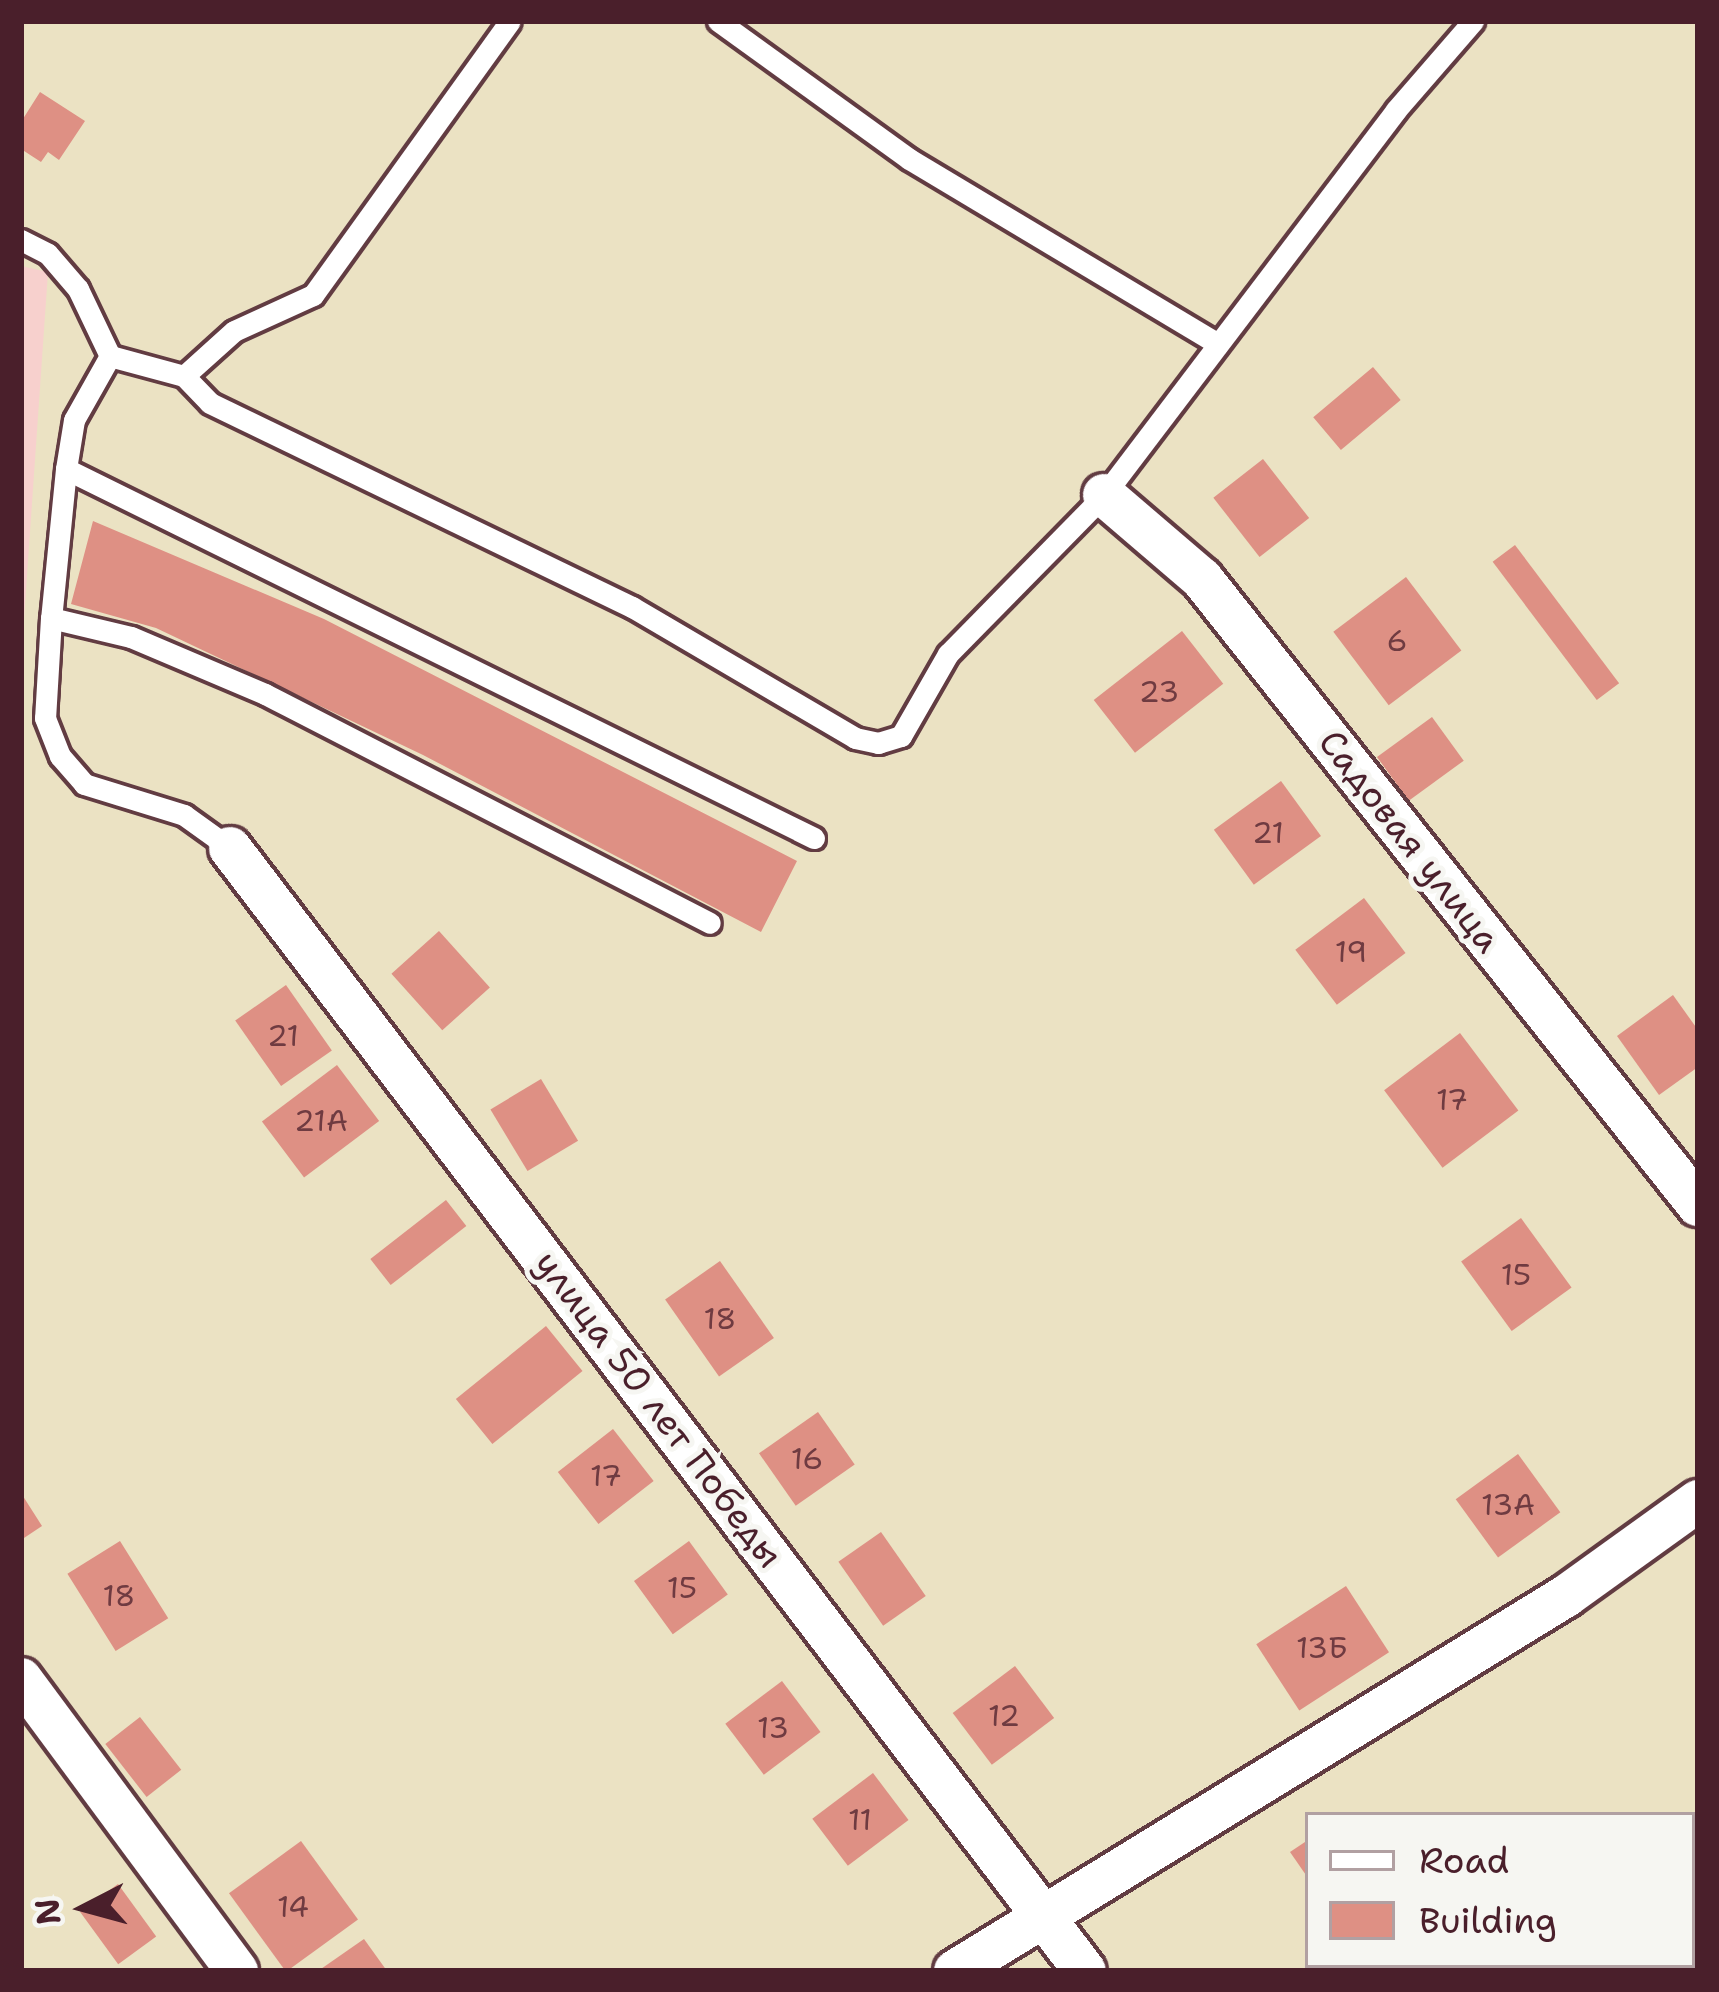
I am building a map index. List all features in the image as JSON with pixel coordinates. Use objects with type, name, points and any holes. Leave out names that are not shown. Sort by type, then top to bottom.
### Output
[{"type":"street","name":"Садовая улица","points":[[1104,495],[1202,579],[1698,1204]]},
{"type":"street","name":"улица 50 лет Победы","points":[[230,848],[1085,1971]]},
{"type":"street","points":[[955,1971],[1567,1596],[1698,1501]]},
{"type":"street","points":[[21,1679],[237,1971]]},
{"type":"lane","points":[[184,376],[233,331],[313,295],[510,21]]},
{"type":"lane","points":[[718,21],[909,158],[1218,344]]},
{"type":"lane","points":[[21,240],[48,254],[78,289],[110,356],[184,376],[210,403],[632,607],[855,738],[878,743],[901,736],[948,654],[1104,495],[1473,21]]},
{"type":"lane","points":[[110,356],[80,404],[66,469],[45,718],[60,756],[84,784],[184,815],[230,848]]},
{"type":"lane","points":[[66,469],[814,838]]},
{"type":"lane","points":[[51,618],[131,637],[265,694],[710,923]]},
{"type":"shaded area","points":[[21,266],[48,272],[21,662]]},
{"type":"building","points":[[40,92],[85,121],[59,160],[48,152],[41,162],[21,149],[21,122]]},
{"type":"building","points":[[1373,367],[1401,400],[1341,450],[1313,417]]},
{"type":"building","points":[[1263,459],[1309,518],[1260,557],[1213,498]]},
{"type":"building","points":[[93,521],[324,619],[797,861],[761,932],[423,755],[156,628],[71,604]]},
{"type":"building","points":[[1515,545],[1619,683],[1597,700],[1493,562]]},
{"type":"building","points":[[1406,577],[1461,650],[1389,705],[1333,632]]},
{"type":"building","points":[[1182,631],[1223,684],[1135,753],[1094,700]]},
{"type":"building","points":[[1432,717],[1464,761],[1409,801],[1377,757]]},
{"type":"building","points":[[1281,781],[1321,836],[1254,885],[1214,830]]},
{"type":"building","points":[[1364,898],[1406,953],[1337,1005],[1295,950]]},
{"type":"building","points":[[439,931],[490,987],[442,1030],[391,974]]},
{"type":"building","points":[[286,985],[332,1051],[281,1086],[235,1021]]},
{"type":"building","points":[[1673,995],[1698,1030],[1698,1067],[1659,1095],[1617,1036]]},
{"type":"building","points":[[1460,1033],[1518,1110],[1443,1168],[1384,1090]]},
{"type":"building","points":[[337,1065],[379,1121],[304,1177],[262,1122]]},
{"type":"building","points":[[541,1079],[578,1141],[528,1171],[490,1109]]},
{"type":"building","points":[[446,1200],[466,1226],[391,1285],[370,1259]]},
{"type":"building","points":[[1521,1218],[1572,1288],[1512,1331],[1461,1261]]},
{"type":"building","points":[[720,1261],[774,1338],[719,1376],[665,1299]]},
{"type":"building","points":[[546,1326],[583,1371],[492,1444],[456,1399]]},
{"type":"building","points":[[818,1412],[855,1464],[796,1506],[759,1453]]},
{"type":"building","points":[[613,1429],[654,1481],[598,1524],[558,1472]]},
{"type":"building","points":[[1518,1454],[1560,1512],[1498,1558],[1456,1499]]},
{"type":"building","points":[[21,1493],[42,1526],[21,1540]]},
{"type":"building","points":[[881,1532],[926,1596],[883,1626],[838,1562]]},
{"type":"building","points":[[120,1541],[168,1618],[116,1651],[67,1574]]},
{"type":"building","points":[[689,1541],[728,1594],[673,1634],[634,1581]]},
{"type":"building","points":[[1346,1586],[1389,1652],[1299,1711],[1256,1644]]},
{"type":"building","points":[[1015,1666],[1054,1718],[992,1765],[953,1713]]},
{"type":"building","points":[[782,1681],[821,1732],[764,1775],[725,1724]]},
{"type":"building","points":[[140,1717],[181,1770],[147,1797],[105,1744]]},
{"type":"building","points":[[873,1773],[909,1820],[848,1866],[812,1819]]},
{"type":"building","points":[[301,1841],[358,1919],[285,1971],[229,1893]]},
{"type":"building","points":[[1305,1842],[1305,1874],[1290,1852]]},
{"type":"building","points":[[118,1884],[156,1937],[118,1964],[80,1912]]},
{"type":"building","points":[[364,1939],[387,1971],[318,1971]]}]
